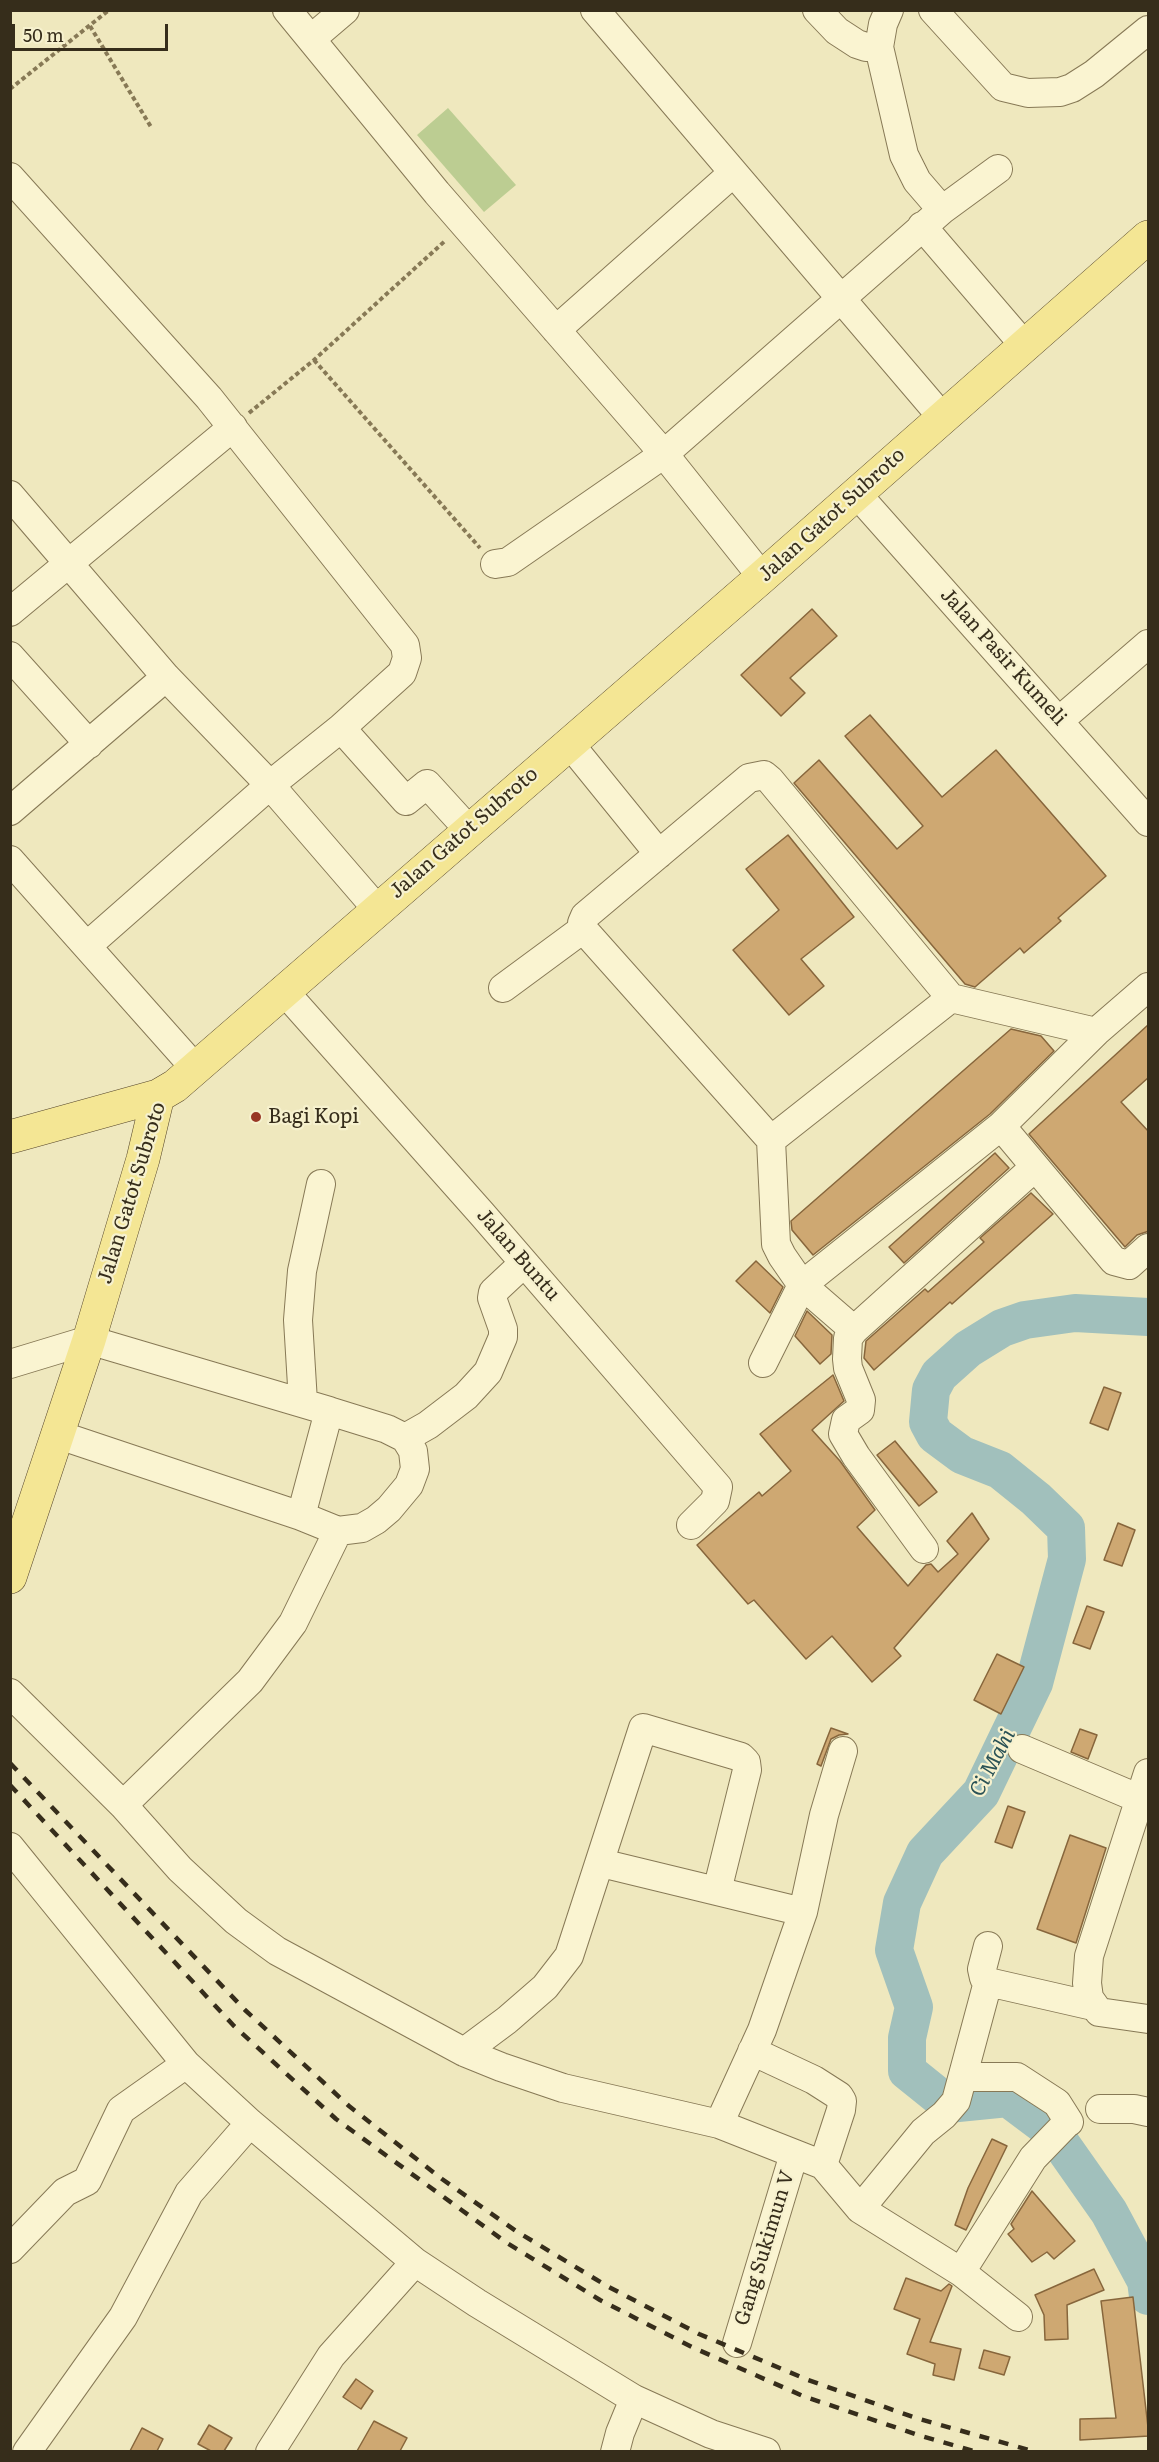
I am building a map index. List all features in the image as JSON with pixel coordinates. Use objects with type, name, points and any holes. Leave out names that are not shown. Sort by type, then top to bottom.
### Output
[{"type":"main road","name":"Jalan Gatot Subroto","points":[[10,1577],[18,1522],[56,1434],[89,1340],[143,1159],[158,1096],[175,1086],[468,829],[762,577],[1149,237]]},
{"type":"main road","points":[[10,1137],[158,1096]]},
{"type":"main road","points":[[105,1110],[123,1117],[137,1129],[143,1159]]},
{"type":"street","points":[[287,10],[464,224],[664,454],[762,577]]},
{"type":"street","points":[[311,39],[345,10]]},
{"type":"street","points":[[595,10],[942,417]]},
{"type":"street","points":[[817,10],[837,31],[857,44],[879,47]]},
{"type":"street","points":[[889,10],[883,24],[879,47],[904,155],[932,218],[1024,345]]},
{"type":"street","points":[[933,10],[1003,87],[1028,93],[1060,92],[1072,88],[1094,74],[1149,30]]},
{"type":"street","points":[[495,564],[508,562],[664,454],[932,218],[998,169]]},
{"type":"street","points":[[556,330],[733,173]]},
{"type":"street","points":[[10,177],[209,398],[405,645],[407,658],[402,673],[341,728],[270,785],[88,945]]},
{"type":"street","points":[[10,612],[232,427]]},
{"type":"street","name":"Jalan Pasir Kumeli","points":[[856,493],[1149,822]]},
{"type":"street","points":[[13,502],[68,562],[166,677],[270,785],[377,909]]},
{"type":"street","points":[[1060,720],[1149,644]]},
{"type":"street","points":[[10,656],[89,744]]},
{"type":"street","points":[[10,811],[166,677]]},
{"type":"street","points":[[341,728],[406,801],[427,784],[468,829]]},
{"type":"street","points":[[569,743],[659,854]]},
{"type":"street","points":[[503,988],[583,929],[585,916],[749,778],[764,776],[770,780],[951,998],[1096,1032]]},
{"type":"street","points":[[10,860],[195,1068]]},
{"type":"street","points":[[583,929],[771,1140],[777,1244],[782,1257],[802,1285],[854,1330]]},
{"type":"street","points":[[763,1363],[802,1285],[1001,1126],[1096,1032],[1149,987]]},
{"type":"street","name":"Jalan Buntu","points":[[283,990],[718,1487],[715,1501],[691,1525]]},
{"type":"street","points":[[771,1140],[951,998]]},
{"type":"street","points":[[1001,1126],[1114,1261],[1129,1265],[1149,1248]]},
{"type":"street","points":[[924,1549],[856,1456],[843,1434],[846,1420],[860,1410],[861,1400],[848,1368],[846,1347],[848,1338],[854,1330],[1035,1167]]},
{"type":"street","points":[[301,1516],[316,1406],[298,1320],[302,1271],[321,1184]]},
{"type":"street","points":[[405,1438],[428,1425],[466,1396],[488,1372],[504,1337],[492,1298],[493,1292],[524,1263]]},
{"type":"street","points":[[10,1364],[89,1340],[387,1429],[405,1438],[413,1451],[415,1469],[409,1485],[376,1520],[362,1528],[338,1531],[301,1516],[56,1434]]},
{"type":"street","points":[[123,1805],[250,1681],[293,1623],[338,1531]]},
{"type":"street","points":[[10,1693],[123,1805],[180,1869],[236,1921],[277,1951],[464,2052],[535,2080],[719,2124],[823,2165],[860,2209],[961,2272],[1018,2317]]},
{"type":"street","points":[[464,2052],[507,2020],[559,1971],[569,1956],[643,1728],[741,1757],[746,1762],[747,1770],[717,1892]]},
{"type":"street","points":[[1022,1749],[1144,1786],[1089,1956],[1087,1983],[1089,1998],[1099,2012],[1149,2019]]},
{"type":"street","points":[[719,2124],[752,2051],[803,1912],[824,1815],[843,1751]]},
{"type":"street","points":[[10,1847],[186,2064],[250,2123],[415,2262],[477,2303],[634,2399],[711,2434],[766,2451]]},
{"type":"street","points":[[601,1863],[803,1912]]},
{"type":"street","points":[[988,1946],[982,1970],[988,1982],[1093,2006]]},
{"type":"street","points":[[860,2209],[923,2132],[944,2115],[956,2101],[988,1982]]},
{"type":"street","points":[[752,2051],[814,2080],[839,2096],[842,2101],[841,2110],[823,2165]]},
{"type":"street","points":[[10,2249],[65,2192],[87,2181],[121,2110],[186,2064]]},
{"type":"street","points":[[961,2272],[1033,2158],[1067,2123],[1057,2103],[1017,2077],[962,2082]]},
{"type":"street","points":[[1100,2109],[1134,2109],[1149,2112]]},
{"type":"street","points":[[27,2451],[123,2317],[189,2193],[250,2123]]},
{"type":"street","name":"Gang Sukimun V","points":[[737,2343],[794,2154]]},
{"type":"street","points":[[270,2451],[331,2356],[415,2262]]},
{"type":"street","points":[[615,2451],[634,2399]]},
{"type":"path","points":[[10,89],[109,10]]},
{"type":"path","points":[[90,26],[151,128]]},
{"type":"path","points":[[232,427],[314,360],[464,224]]},
{"type":"path","points":[[314,360],[452,519],[495,564]]},
{"type":"green space","points":[[448,108],[516,185],[484,212],[417,135]]},
{"type":"building","points":[[812,609],[837,636],[790,678],[805,693],[781,716],[741,675]]},
{"type":"building","points":[[870,715],[942,797],[996,750],[1106,876],[1058,918],[1061,921],[1024,953],[1020,948],[975,987],[965,984],[794,783],[819,760],[897,849],[923,826],[845,736]]},
{"type":"building","points":[[788,835],[854,917],[801,959],[824,986],[789,1015],[733,950],[779,910],[746,869]]},
{"type":"building","points":[[1149,1024],[1149,1077],[1121,1102],[1149,1132],[1149,1231],[1137,1235],[1125,1247],[1029,1134]]},
{"type":"building","points":[[1011,1029],[1041,1036],[1054,1051],[990,1114],[813,1255],[792,1230],[791,1221]]},
{"type":"building","points":[[995,1153],[1009,1168],[904,1263],[889,1247]]},
{"type":"building","points":[[1031,1193],[1053,1214],[874,1370],[864,1358],[866,1341],[925,1289],[928,1292],[984,1242],[980,1238]]},
{"type":"building","points":[[756,1261],[783,1287],[770,1313],[736,1281]]},
{"type":"building","points":[[807,1311],[832,1335],[831,1354],[820,1364],[795,1336]]},
{"type":"building","points":[[833,1375],[844,1401],[812,1430],[840,1461],[875,1510],[857,1527],[908,1586],[926,1565],[931,1564],[938,1572],[958,1554],[947,1541],[972,1513],[989,1539],[894,1648],[901,1656],[872,1682],[832,1636],[806,1659],[754,1600],[748,1604],[697,1545],[759,1492],[762,1496],[791,1471],[760,1434]]},
{"type":"building","points":[[1104,1387],[1121,1393],[1108,1430],[1090,1423]]},
{"type":"building","points":[[895,1441],[937,1492],[919,1506],[877,1455]]},
{"type":"building","points":[[1118,1523],[1135,1530],[1122,1566],[1104,1560]]},
{"type":"building","points":[[1087,1606],[1104,1612],[1090,1649],[1073,1643]]},
{"type":"building","points":[[997,1654],[1024,1667],[1001,1714],[974,1700]]},
{"type":"building","points":[[831,1728],[848,1734],[831,1739],[821,1766],[817,1764]]},
{"type":"building","points":[[1080,1729],[1097,1735],[1088,1759],[1071,1752]]},
{"type":"building","points":[[1008,1806],[1025,1812],[1012,1848],[995,1842]]},
{"type":"building","points":[[1070,1835],[1106,1848],[1076,1943],[1037,1929]]},
{"type":"building","points":[[992,2139],[1007,2146],[966,2230],[955,2225],[968,2188]]},
{"type":"building","points":[[1032,2191],[1075,2241],[1054,2259],[1047,2252],[1032,2262],[1008,2234],[1014,2229],[1011,2224]]},
{"type":"building","points":[[1094,2269],[1104,2290],[1067,2305],[1068,2339],[1045,2340],[1044,2315],[1035,2295]]},
{"type":"building","points":[[906,2278],[941,2291],[949,2284],[952,2286],[930,2342],[961,2349],[954,2380],[933,2375],[935,2364],[907,2354],[920,2319],[894,2309]]},
{"type":"building","points":[[1133,2297],[1149,2436],[1080,2440],[1080,2419],[1116,2418],[1101,2301]]},
{"type":"building","points":[[984,2350],[1010,2357],[1004,2375],[979,2368]]},
{"type":"building","points":[[356,2379],[373,2391],[361,2409],[343,2397]]},
{"type":"building","points":[[374,2421],[407,2438],[400,2451],[357,2451]]},
{"type":"building","points":[[209,2425],[232,2438],[224,2451],[211,2451],[198,2444]]},
{"type":"building","points":[[142,2428],[163,2439],[157,2451],[130,2451]]},
{"type":"waterway","name":"Ci Mahi","points":[[1148,1317],[1075,1313],[1025,1320],[1002,1328],[968,1349],[939,1375],[931,1390],[928,1422],[935,1435],[962,1455],[1000,1470],[1036,1499],[1066,1528],[1067,1559],[1034,1683],[981,1793],[925,1853],[902,1903],[894,1950],[914,2007],[907,2038],[907,2071],[948,2104],[1008,2098],[1052,2131],[1109,2212],[1146,2281],[1148,2296]]},
{"type":"railway","points":[[10,1763],[245,2010],[349,2106],[442,2179],[516,2231],[607,2286],[699,2334],[808,2380],[916,2418],[1036,2452]]},
{"type":"railway","points":[[10,1785],[234,2026],[336,2119],[507,2243],[600,2300],[694,2348],[803,2396],[918,2435],[977,2452]]},
{"type":"place","name":"Bagi Kopi","points":[[256,1117]]}]
